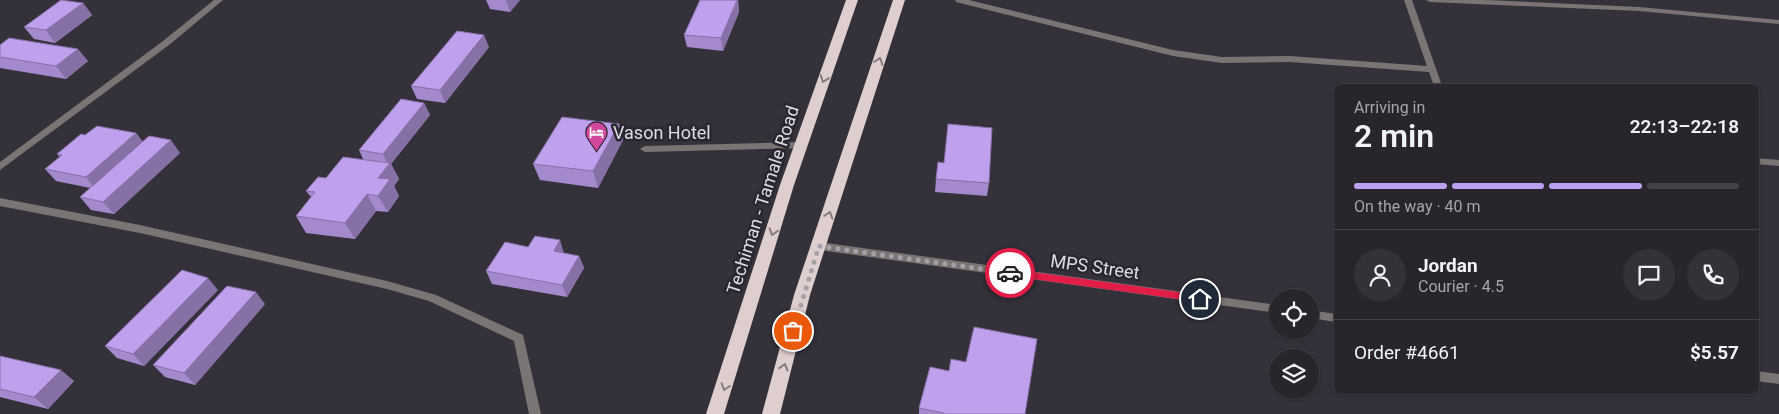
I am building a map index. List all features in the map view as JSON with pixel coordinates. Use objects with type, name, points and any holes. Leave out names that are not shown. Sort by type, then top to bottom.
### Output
[{"type":"highway","name":"Techiman - Tamale Road","points":[[715,414],[801,145],[852,0]]},
{"type":"highway","points":[[771,414],[802,295],[899,0]]},
{"type":"street","points":[[0,167],[166,43],[219,0]]},
{"type":"street","points":[[959,0],[1173,53],[1202,58],[1222,60],[1290,58],[1432,69]]},
{"type":"street","points":[[1408,0],[1437,84]]},
{"type":"street","points":[[1430,0],[1639,9],[1779,22]]},
{"type":"street","points":[[1632,0],[1639,9]]},
{"type":"street","points":[[644,149],[801,145]]},
{"type":"street","points":[[1759,161],[1779,163]]},
{"type":"street","points":[[0,202],[140,229],[377,283],[432,298],[519,338],[535,414]]},
{"type":"street","name":"MPS Street","points":[[819,246],[1269,309]]},
{"type":"street","points":[[1319,315],[1334,318]]},
{"type":"street","points":[[1759,376],[1779,379]]},
{"type":"building","points":[[61,0],[83,3],[46,30],[24,27]]},
{"type":"building","points":[[700,0],[737,0],[721,38],[684,35]]},
{"type":"building","points":[[457,31],[484,35],[440,90],[411,86]]},
{"type":"building","points":[[9,38],[78,49],[56,66],[0,57],[0,45]]},
{"type":"building","points":[[401,99],[424,103],[383,154],[359,150]]},
{"type":"building","points":[[562,117],[619,124],[593,171],[533,164]]},
{"type":"building","points":[[948,124],[992,128],[989,183],[936,179],[938,162],[944,163]]},
{"type":"building","points":[[97,126],[136,133],[86,177],[45,169],[62,155],[57,154],[81,134],[85,135]]},
{"type":"building","points":[[149,136],[171,140],[103,202],[80,197]]},
{"type":"building","points":[[343,157],[390,163],[378,178],[390,179],[378,196],[367,194],[345,223],[296,216],[315,192],[306,191],[318,177],[326,178]]},
{"type":"building","points":[[535,236],[560,240],[554,251],[579,256],[562,285],[486,271],[505,242],[528,247]]},
{"type":"building","points":[[182,270],[208,278],[133,354],[105,346]]},
{"type":"building","points":[[227,286],[256,292],[184,373],[153,365]]},
{"type":"building","points":[[974,327],[1037,339],[1025,414],[944,414],[919,408],[930,367],[949,371],[951,359],[966,362]]},
{"type":"building","points":[[0,356],[61,370],[34,397],[0,389]]},
{"type":"way so far","points":[[793,331],[802,295],[819,246],[1010,273]]},
{"type":"place","name":"Vason Hotel","points":[[597,152]]},
{"type":"route","points":[[1010,273],[1200,299]]}]
